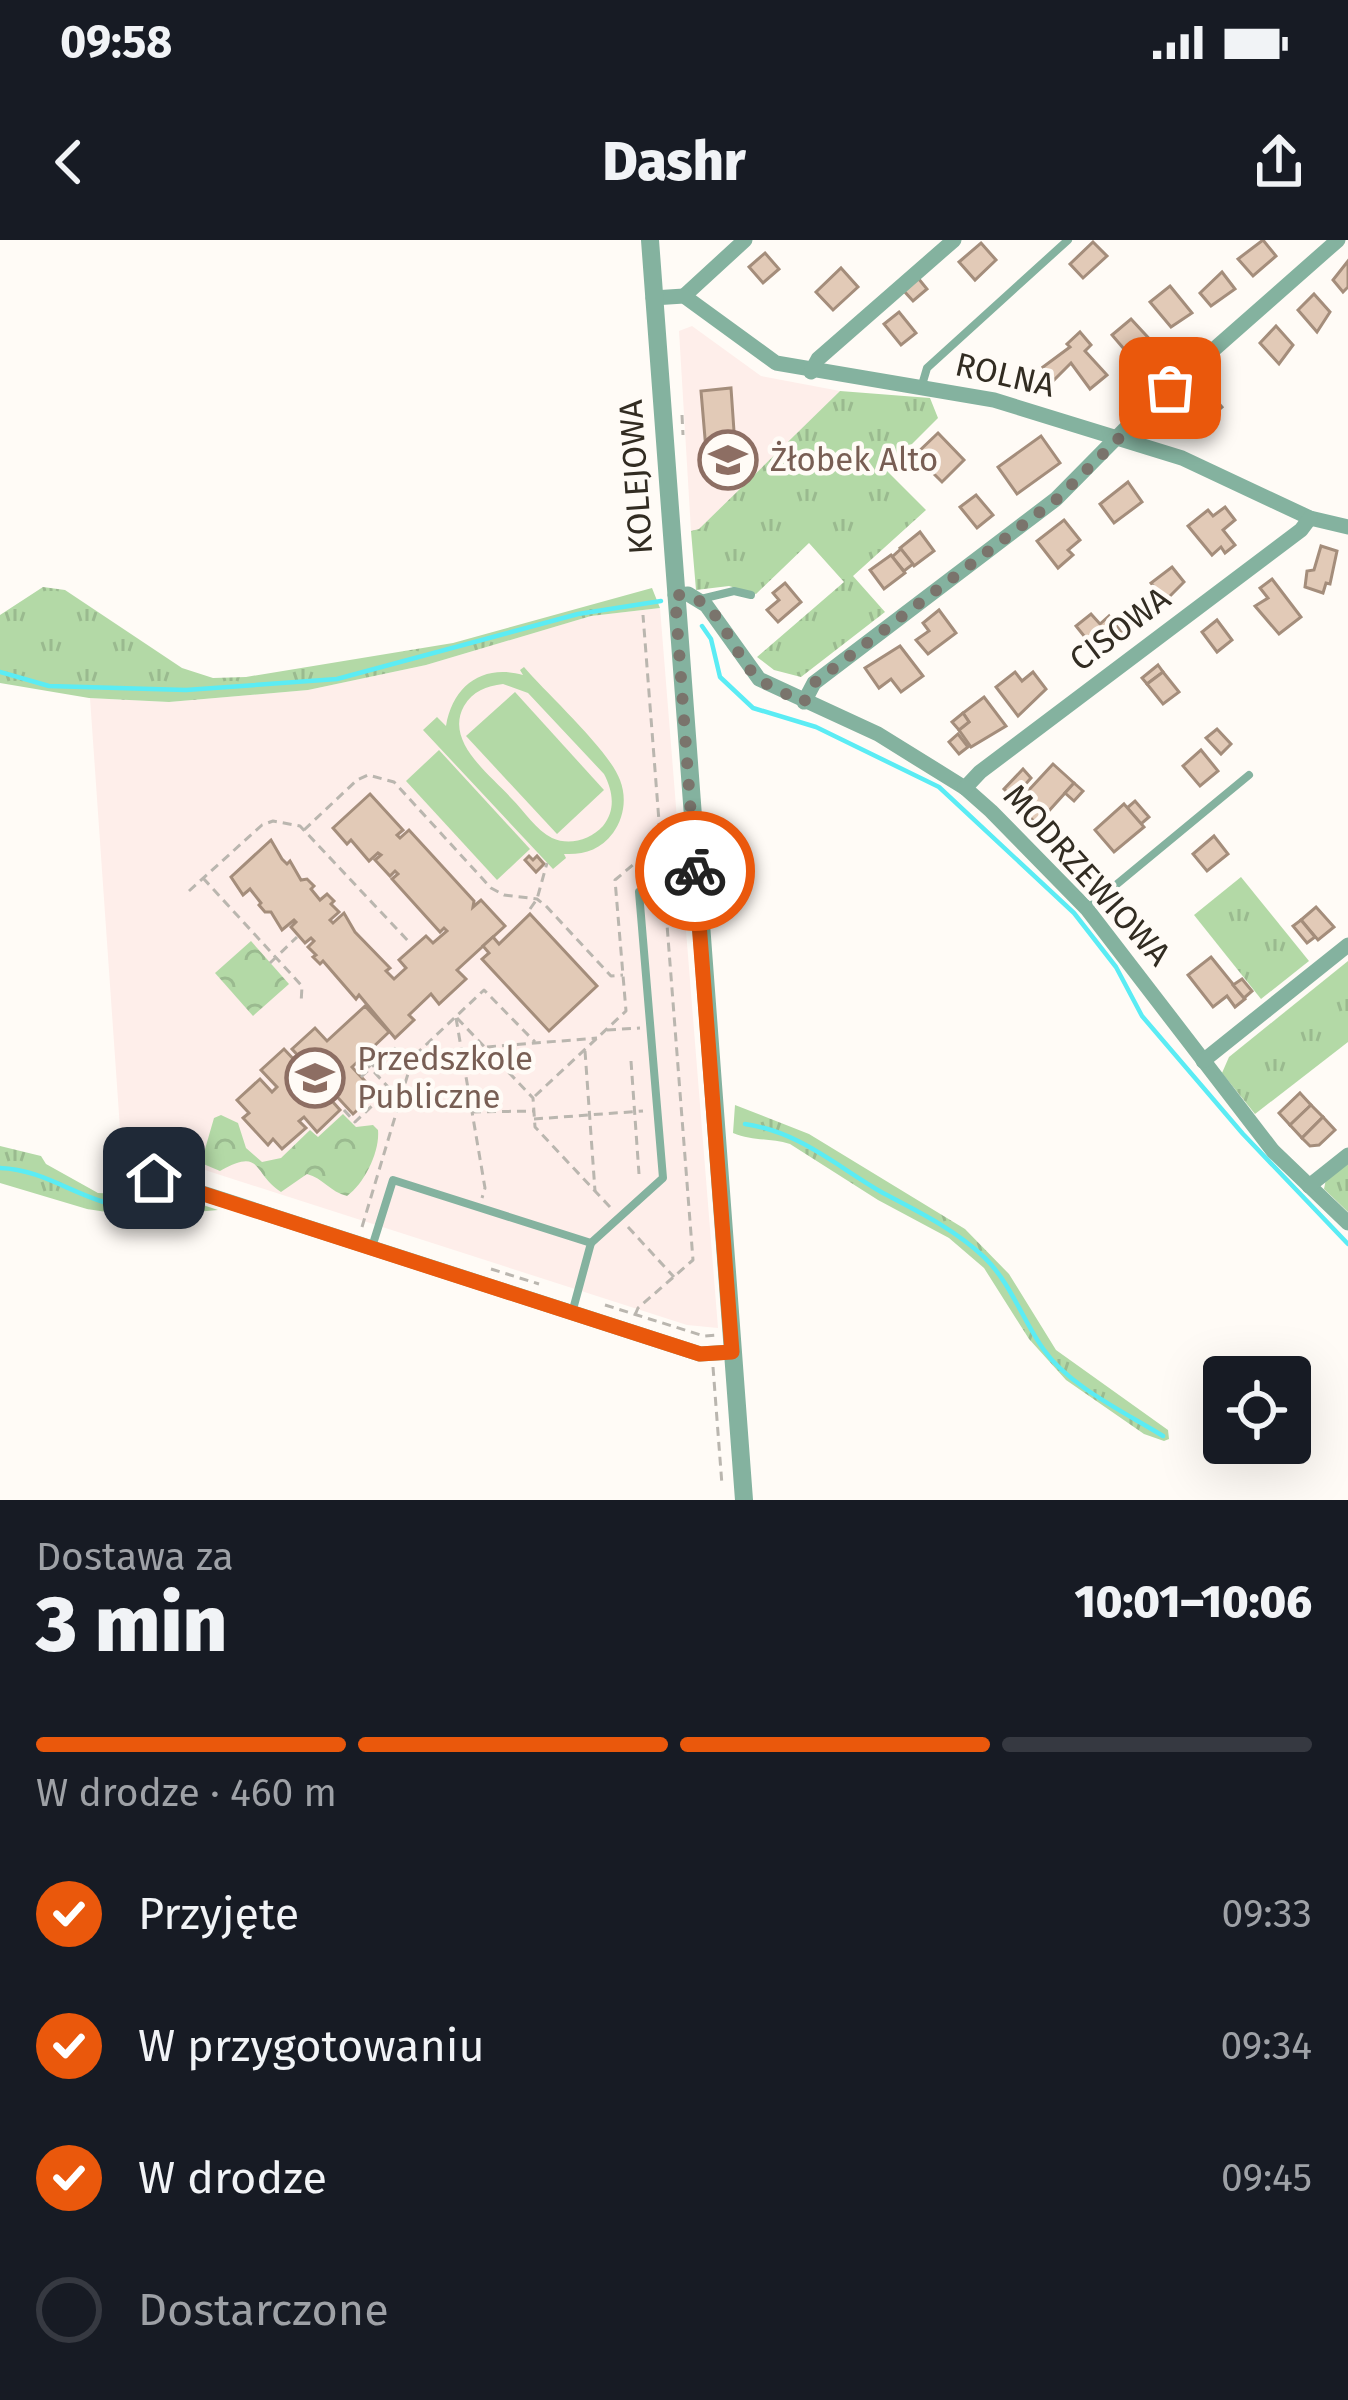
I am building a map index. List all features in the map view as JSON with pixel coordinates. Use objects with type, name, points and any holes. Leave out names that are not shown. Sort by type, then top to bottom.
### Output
[{"type":"street","name":"KOLEJOWA","points":[[650,240],[722,1352],[744,1500]]},
{"type":"street","points":[[653,298],[684,296],[745,240]]},
{"type":"street","points":[[812,372],[818,359],[954,240]]},
{"type":"street","points":[[804,702],[814,683],[1057,499],[1118,437],[1338,240]]},
{"type":"street","name":"ROLNA","points":[[684,296],[767,360],[812,372],[994,400],[1182,458],[1310,518],[1348,527]]},
{"type":"street","name":"CISOWA","points":[[965,788],[1301,530],[1310,518]]},
{"type":"street","points":[[675,595],[699,599]]},
{"type":"street","name":"MODRZEWIOWA","points":[[699,599],[752,673],[878,734],[965,788],[1087,909],[1273,1151],[1348,1223]]},
{"type":"street","points":[[1203,1061],[1348,945]]},
{"type":"street","points":[[1309,1186],[1348,1155]]},
{"type":"street","points":[[131,1170],[700,1354],[722,1352]]},
{"type":"lane","points":[[921,387],[927,368],[1068,240]]},
{"type":"lane","points":[[699,599],[734,591],[751,595]]},
{"type":"lane","points":[[1087,909],[1249,775]]},
{"type":"lane","points":[[572,1314],[591,1244],[663,1178],[639,892]]},
{"type":"lane","points":[[371,1249],[393,1180],[591,1244]]},
{"type":"path","points":[[635,1315],[693,1261],[643,615]]},
{"type":"path","points":[[304,830],[357,780],[380,775],[394,782],[491,888],[513,897],[537,899],[611,976],[623,975]]},
{"type":"path","points":[[188,891],[262,824],[286,822],[304,830],[411,944]]},
{"type":"path","points":[[533,1098],[626,1011],[615,880],[662,842]]},
{"type":"path","points":[[530,909],[547,863]]},
{"type":"path","points":[[203,878],[302,986],[302,1004]]},
{"type":"path","points":[[270,963],[297,938]]},
{"type":"path","points":[[362,1228],[413,1057],[484,990],[535,1042]]},
{"type":"path","points":[[456,1017],[533,1098],[535,1126],[674,1277]]},
{"type":"path","points":[[456,1017],[485,1188],[479,1207]]},
{"type":"path","points":[[486,1048],[597,1038]]},
{"type":"path","points":[[361,1077],[393,1047],[411,1066]]},
{"type":"path","points":[[585,1049],[595,1192]]},
{"type":"path","points":[[364,1061],[402,1102]]},
{"type":"path","points":[[631,1061],[639,1174]]},
{"type":"path","points":[[344,1110],[355,1122],[390,1089]]},
{"type":"path","points":[[534,1119],[657,1110]]},
{"type":"path","points":[[471,1112],[534,1111]]},
{"type":"path","points":[[722,1352],[722,1485]]},
{"type":"shaded area","name":"Żłobek Alto","points":[[692,326],[761,376],[840,391],[699,530],[691,531],[679,331]]},
{"type":"shaded area","points":[[660,608],[718,1328],[687,1325],[121,1143],[90,698],[169,702],[308,690],[426,665],[591,616]]},
{"type":"green space","points":[[840,391],[930,398],[938,418],[886,470],[926,510],[853,576],[885,612],[801,677],[774,670],[757,657],[844,582],[809,543],[756,594],[729,586],[696,590],[691,531],[699,529]]},
{"type":"green space","points":[[43,587],[65,590],[182,668],[213,678],[246,677],[453,643],[652,588],[660,608],[591,616],[426,665],[308,690],[169,702],[89,698],[0,683],[0,615]]},
{"type":"green space","points":[[524,667],[591,738],[614,768],[623,794],[620,821],[608,839],[591,850],[564,854],[566,858],[553,869],[423,730],[437,717],[446,726],[455,699],[472,681],[495,673],[523,675]],"holes":[[[503,684],[528,693],[607,780],[610,814],[586,838],[565,841],[546,835],[465,745],[459,719],[472,697]]]},
{"type":"green space","points":[[515,692],[604,790],[557,834],[466,736]]},
{"type":"green space","points":[[439,750],[530,849],[497,880],[406,781]]},
{"type":"green space","points":[[1241,877],[1309,961],[1261,999],[1194,915]]},
{"type":"green space","points":[[251,941],[289,984],[253,1016],[215,973]]},
{"type":"green space","points":[[1348,961],[1348,1042],[1255,1114],[1222,1073],[1229,1057]]},
{"type":"green space","points":[[735,1105],[809,1134],[965,1229],[1009,1274],[1056,1350],[1168,1430],[1169,1439],[1144,1434],[1066,1380],[1029,1339],[984,1268],[949,1238],[790,1144],[733,1133]]},
{"type":"green space","points":[[343,1114],[356,1127],[373,1125],[378,1130],[370,1166],[347,1196],[307,1174],[281,1192],[251,1162],[220,1171],[201,1163],[214,1118],[221,1115],[238,1123],[246,1148],[262,1162],[281,1158],[310,1130],[318,1137]]},
{"type":"green space","points":[[0,1146],[41,1156],[46,1164],[98,1193],[119,1194],[122,1178],[218,1210],[139,1217],[87,1209],[0,1183]]},
{"type":"green space","points":[[1348,1161],[1348,1212],[1324,1189],[1326,1179]]},
{"type":"building","points":[[1263,240],[1276,256],[1253,276],[1238,259]]},
{"type":"building","points":[[1093,242],[1107,256],[1083,278],[1070,264]]},
{"type":"building","points":[[981,243],[996,260],[975,280],[959,262]]},
{"type":"building","points":[[765,253],[779,269],[763,283],[749,267]]},
{"type":"building","points":[[1348,261],[1348,287],[1343,292],[1333,280]]},
{"type":"building","points":[[841,268],[858,287],[833,310],[816,292]]},
{"type":"building","points":[[1222,272],[1235,289],[1211,306],[1200,293]]},
{"type":"building","points":[[918,278],[927,289],[913,301],[904,291]]},
{"type":"building","points":[[1170,286],[1192,313],[1171,327],[1150,302]]},
{"type":"building","points":[[1314,294],[1330,312],[1317,332],[1298,310]]},
{"type":"building","points":[[899,312],[916,333],[901,345],[884,324]]},
{"type":"building","points":[[1131,319],[1155,345],[1136,363],[1112,335]]},
{"type":"building","points":[[1276,326],[1293,345],[1279,364],[1260,343]]},
{"type":"building","points":[[1080,332],[1091,345],[1085,351],[1107,375],[1090,389],[1071,363],[1054,380],[1043,367],[1070,347],[1067,344]]},
{"type":"building","points":[[731,388],[736,460],[707,462],[701,391]]},
{"type":"building","points":[[1209,392],[1222,407],[1207,420],[1212,426],[1201,435],[1181,412]]},
{"type":"building","points":[[1161,414],[1177,419],[1173,432],[1157,426]]},
{"type":"building","points":[[938,433],[964,460],[942,482],[915,455]]},
{"type":"building","points":[[1041,436],[1060,463],[1017,494],[998,467]]},
{"type":"building","points":[[1128,482],[1142,502],[1114,523],[1100,504]]},
{"type":"building","points":[[976,495],[993,515],[977,528],[960,507]]},
{"type":"building","points":[[1225,507],[1235,520],[1223,530],[1235,545],[1225,553],[1221,547],[1212,555],[1188,526],[1208,510],[1213,516]]},
{"type":"building","points":[[1064,520],[1080,540],[1068,550],[1073,555],[1058,568],[1037,541]]},
{"type":"building","points":[[920,532],[934,551],[914,566],[900,548]]},
{"type":"building","points":[[1321,546],[1337,551],[1330,584],[1326,583],[1323,593],[1305,587],[1307,571],[1314,570]]},
{"type":"building","points":[[901,549],[913,564],[904,571],[892,557]]},
{"type":"building","points":[[891,555],[905,573],[884,589],[870,570]]},
{"type":"building","points":[[1172,567],[1184,582],[1165,601],[1151,583]]},
{"type":"building","points":[[1272,579],[1301,617],[1279,634],[1255,606],[1268,598],[1260,588]]},
{"type":"building","points":[[785,583],[801,602],[778,622],[767,610],[779,600],[773,593]]},
{"type":"building","points":[[939,610],[956,633],[928,654],[916,640],[929,631],[923,623]]},
{"type":"building","points":[[1091,614],[1100,624],[1109,616],[1121,632],[1097,652],[1076,626]]},
{"type":"building","points":[[1217,620],[1232,640],[1217,652],[1202,632]]},
{"type":"building","points":[[900,646],[923,676],[901,692],[891,679],[879,688],[865,668]]},
{"type":"building","points":[[1158,665],[1163,672],[1147,684],[1142,678]]},
{"type":"building","points":[[1015,672],[1022,681],[1033,672],[1046,689],[1018,716],[996,687]]},
{"type":"building","points":[[1163,672],[1179,692],[1163,704],[1147,684]]},
{"type":"building","points":[[984,697],[1006,726],[971,747],[959,730],[969,722],[963,713]]},
{"type":"building","points":[[963,713],[969,722],[959,730],[952,722]]},
{"type":"building","points":[[1217,729],[1231,744],[1221,754],[1206,738]]},
{"type":"building","points":[[958,734],[968,747],[959,754],[949,742]]},
{"type":"building","points":[[1201,750],[1218,771],[1200,786],[1183,766]]},
{"type":"building","points":[[1053,764],[1074,783],[1037,824],[1016,804]]},
{"type":"building","points":[[1023,769],[1031,778],[1013,798],[1004,789]]},
{"type":"building","points":[[1074,783],[1083,791],[1074,801],[1065,793]]},
{"type":"building","points":[[370,794],[403,830],[397,835],[400,838],[409,830],[474,901],[473,907],[481,900],[505,926],[457,970],[466,979],[439,1004],[431,994],[409,1015],[414,1020],[395,1038],[359,995],[356,999],[323,961],[320,964],[313,957],[308,947],[314,941],[305,943],[291,927],[294,920],[282,930],[250,889],[243,895],[231,877],[271,840],[301,880],[314,886],[311,889],[320,900],[327,894],[334,901],[331,904],[339,912],[330,920],[333,923],[344,913],[394,979],[406,968],[399,960],[426,936],[433,943],[447,931],[440,932],[392,879],[398,874],[395,871],[390,876],[375,860],[381,855],[369,861],[333,828]]},
{"type":"building","points":[[1135,801],[1149,817],[1141,824],[1127,808]]},
{"type":"building","points":[[1124,804],[1144,827],[1114,852],[1095,830]]},
{"type":"building","points":[[1214,836],[1228,854],[1207,871],[1193,854]]},
{"type":"building","points":[[529,856],[533,860],[537,856],[544,864],[536,872],[525,860]]},
{"type":"building","points":[[1316,907],[1334,927],[1318,940],[1301,920]]},
{"type":"building","points":[[530,914],[597,986],[549,1031],[482,959],[489,953],[483,946],[493,937],[499,944]]},
{"type":"building","points":[[1301,920],[1315,937],[1307,943],[1293,926]]},
{"type":"building","points":[[1211,957],[1245,999],[1235,1007],[1227,996],[1213,1007],[1188,975]]},
{"type":"building","points":[[1242,979],[1252,991],[1244,998],[1233,985]]},
{"type":"building","name":"Przedszkole Publiczne","points":[[365,1006],[389,1032],[352,1067],[376,1093],[353,1114],[329,1088],[324,1092],[340,1110],[317,1132],[304,1117],[299,1121],[306,1128],[282,1149],[273,1139],[268,1145],[243,1118],[249,1113],[237,1100],[260,1079],[272,1092],[277,1087],[261,1070],[284,1049],[300,1066],[304,1062],[292,1049],[315,1028],[327,1041]]},
{"type":"building","points":[[1300,1093],[1311,1105],[1290,1125],[1279,1113]]},
{"type":"building","points":[[1311,1105],[1323,1117],[1302,1138],[1290,1125]]},
{"type":"building","points":[[1323,1117],[1335,1130],[1319,1145],[1310,1146],[1302,1138]]},
{"type":"waterway","points":[[0,672],[49,686],[186,690],[337,679],[578,614],[661,601]]},
{"type":"waterway","points":[[702,626],[711,639],[720,677],[753,708],[816,727],[939,787],[1074,913],[1116,967],[1142,1016],[1243,1134],[1348,1244]]},
{"type":"waterway","points":[[745,1124],[800,1142],[961,1238],[993,1267],[1055,1363],[1099,1398],[1163,1436]]},
{"type":"waterway","points":[[0,1168],[42,1177],[121,1206],[169,1204]]},
{"type":"way so far","points":[[695,871],[675,595],[688,594],[703,602],[752,673],[804,702],[814,683],[1057,499],[1170,388]]},
{"type":"place","name":"Żłobek Alto","points":[[728,460]]},
{"type":"place","name":"Przedszkole Publiczne","points":[[315,1078]]},
{"type":"route","points":[[154,1178],[700,1354],[732,1352],[695,871]]}]
